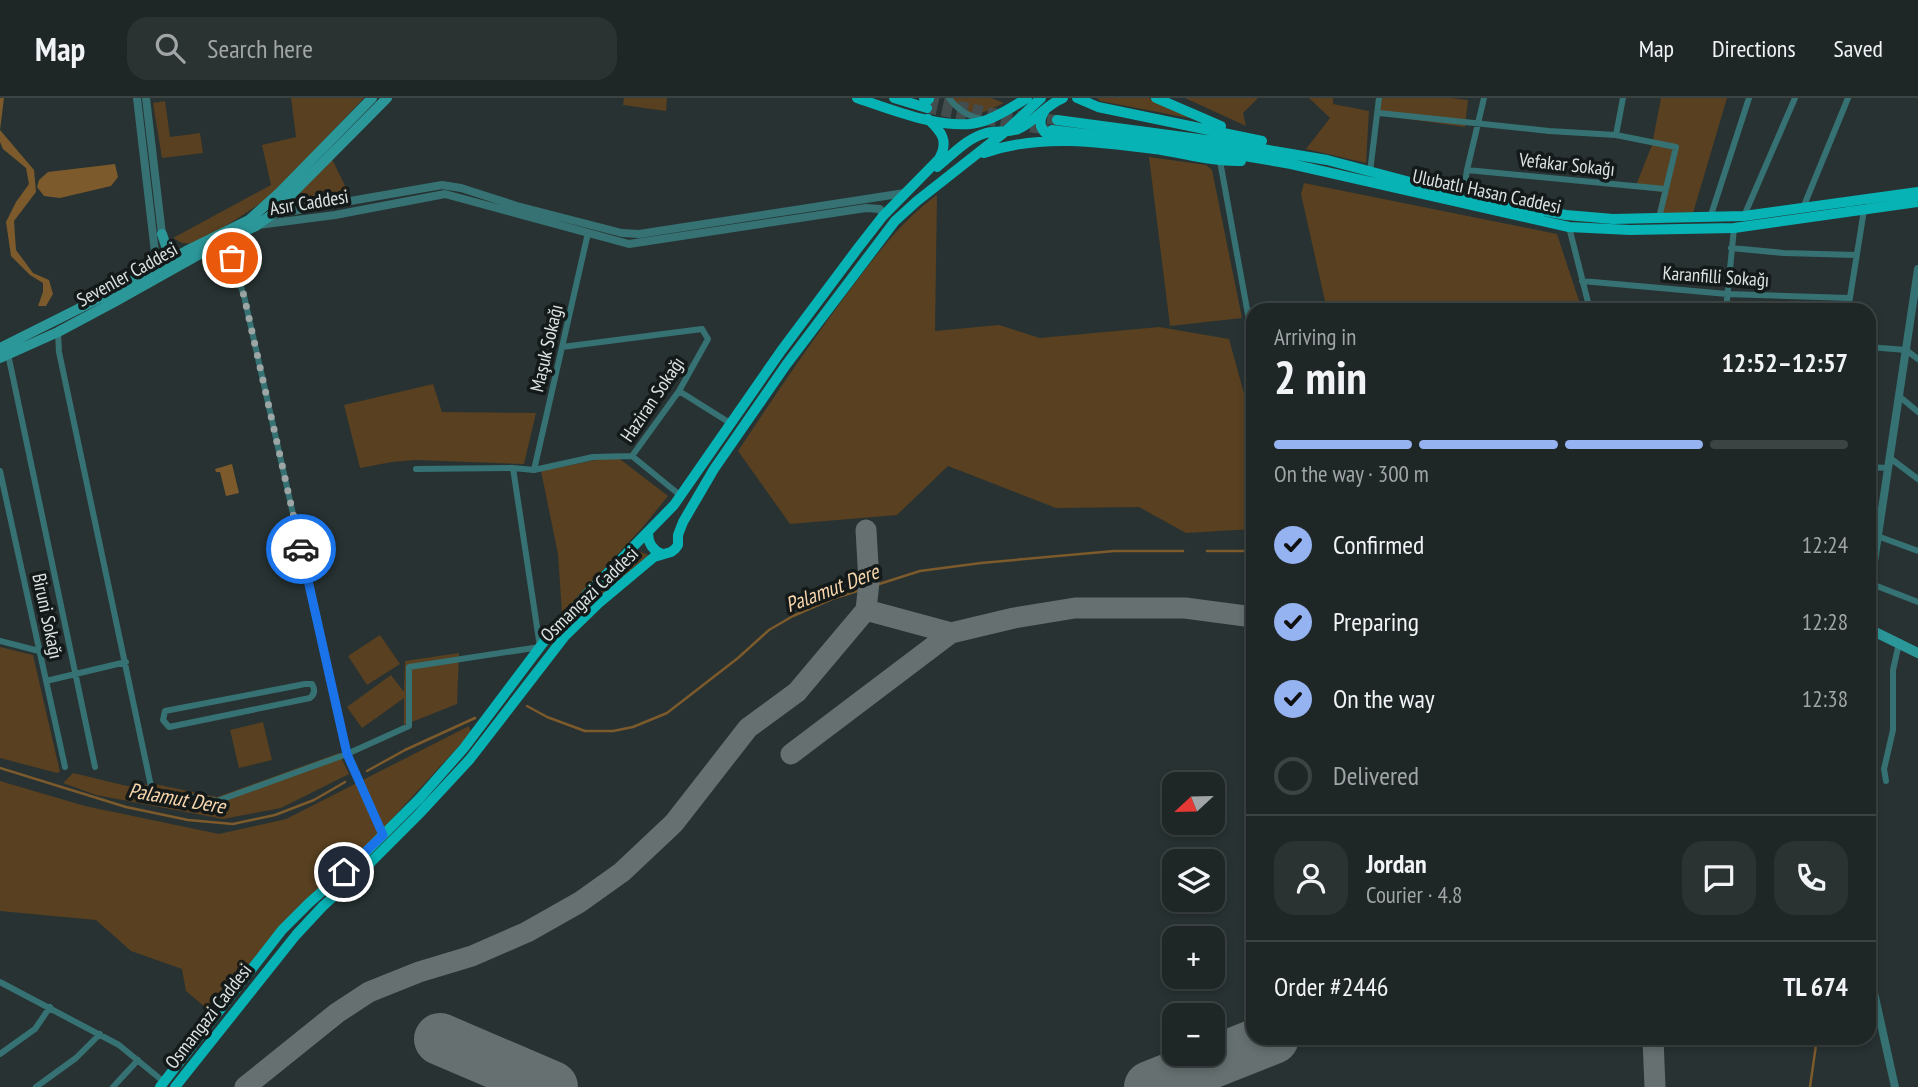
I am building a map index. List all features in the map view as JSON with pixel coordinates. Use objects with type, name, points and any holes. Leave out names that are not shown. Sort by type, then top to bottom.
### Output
[{"type":"main road","name":"Sevenler Caddesi","points":[[256,220],[372,98]]},
{"type":"main road","name":"Sevenler Caddesi","points":[[3,354],[58,332],[116,302],[172,264],[256,220],[271,215],[387,98]]},
{"type":"main road","points":[[858,98],[902,113],[927,106]]},
{"type":"main road","points":[[894,98],[927,106],[947,124],[982,122],[1027,98]]},
{"type":"main road","points":[[905,193],[975,137],[985,133],[1016,130],[1028,124],[1045,102],[1063,98]]},
{"type":"main road","points":[[1077,98],[1262,141],[1327,160]]},
{"type":"main road","points":[[1156,98],[1262,141]]},
{"type":"main road","points":[[1045,102],[1041,115],[1041,129],[1044,134],[1055,130],[1220,161],[1265,160]]},
{"type":"main road","points":[[905,193],[939,159],[944,149],[942,135],[927,106]]},
{"type":"main road","points":[[976,156],[1021,144],[1055,130]]},
{"type":"main road","name":"Ulubatlı Hasan Caddesi","points":[[1055,130],[1221,142],[1327,160],[1463,196],[1566,215],[1612,219],[1744,216],[1918,192]]},
{"type":"main road","name":"Ulubatlı Hasan Caddesi","points":[[1055,130],[1265,160],[1569,226],[1630,230],[1734,228],[1918,202]]},
{"type":"main road","name":"Osmangazi Caddesi","points":[[167,1086],[296,935],[400,833],[470,759],[565,636],[645,564],[654,557],[675,549],[683,522],[714,469],[786,365],[895,221],[1006,131]]},
{"type":"main road","name":"Osmangazi Caddesi","points":[[167,1086],[282,930],[419,799],[464,748],[540,647],[681,496],[781,351],[883,216],[905,193]]},
{"type":"main road","points":[[162,234],[172,246],[186,251]]},
{"type":"main road","points":[[162,234],[172,264]]},
{"type":"main road","name":"Sevenler Caddesi","points":[[3,354],[155,268],[172,264],[186,251],[224,236]]},
{"type":"main road","points":[[662,554],[650,545],[650,531],[658,525],[668,524],[678,535]]},
{"type":"main road","points":[[1876,632],[1918,653]]},
{"type":"street","points":[[137,98],[155,268]]},
{"type":"street","points":[[146,98],[162,234]]},
{"type":"street","points":[[949,98],[968,115],[990,119]]},
{"type":"street","points":[[1370,173],[1379,98]]},
{"type":"street","points":[[1463,196],[1483,98]]},
{"type":"street","points":[[1616,135],[1623,98]]},
{"type":"street","points":[[1710,218],[1749,98]]},
{"type":"street","points":[[1744,216],[1795,98]]},
{"type":"street","points":[[1803,208],[1848,98]]},
{"type":"street","points":[[1379,113],[1549,131],[1616,135],[1676,148],[1658,219]]},
{"type":"street","points":[[1220,161],[1246,304]]},
{"type":"street","name":"Vefakar Sokağı","points":[[1467,170],[1665,189]]},
{"type":"street","name":"Asır Caddesi","points":[[271,215],[442,185],[461,188],[590,229],[621,242],[638,243],[866,208],[880,209],[883,216]]},
{"type":"street","name":"Asır Caddesi","points":[[256,220],[335,215],[445,194],[590,229],[639,234],[905,193]]},
{"type":"street","points":[[1849,303],[1864,210]]},
{"type":"street","points":[[1569,226],[1588,303]]},
{"type":"street","points":[[1726,303],[1734,228]]},
{"type":"street","name":"Maşuk Sokağı","points":[[534,470],[590,229]]},
{"type":"street","points":[[224,236],[244,296],[347,754],[383,835]]},
{"type":"street","points":[[1731,248],[1856,255]]},
{"type":"street","points":[[1876,522],[1890,458],[1918,269]]},
{"type":"street","name":"Karanfilli Sokağı","points":[[1582,281],[1727,294],[1849,298]]},
{"type":"street","name":"Haziran Sokağı","points":[[416,469],[534,470],[593,457],[632,456],[679,391],[708,339],[702,329],[562,347]]},
{"type":"street","points":[[58,332],[62,365],[152,790],[217,801],[347,754],[409,726],[410,667],[540,647],[513,468]]},
{"type":"street","points":[[1876,348],[1906,350],[1918,359]]},
{"type":"street","points":[[3,354],[95,767]]},
{"type":"street","points":[[679,391],[730,423]]},
{"type":"street","points":[[1899,396],[1918,412]]},
{"type":"street","points":[[632,456],[681,496]]},
{"type":"street","points":[[1890,458],[1918,479]]},
{"type":"street","points":[[1876,467],[1888,468]]},
{"type":"street","name":"Biruni Sokağı","points":[[0,471],[65,767]]},
{"type":"street","points":[[1876,536],[1918,551]]},
{"type":"street","points":[[1876,586],[1918,602]]},
{"type":"street","points":[[0,641],[39,651]]},
{"type":"street","points":[[1886,781],[1884,769],[1894,722],[1893,670],[1899,643]]},
{"type":"street","points":[[46,681],[126,662]]},
{"type":"street","points":[[312,684],[314,693],[310,698],[169,727],[163,720],[165,711],[312,684]]},
{"type":"street","points":[[0,982],[120,1045],[167,1086]]},
{"type":"street","points":[[1876,1002],[1895,1087]]},
{"type":"street","points":[[0,1054],[35,1028],[50,1007]]},
{"type":"street","points":[[36,1087],[76,1058],[100,1034]]},
{"type":"street","points":[[113,1087],[138,1060]]},
{"type":"shaded area","points":[[0,98],[4,98],[0,130]]},
{"type":"shaded area","points":[[291,98],[364,98],[270,197],[196,244],[182,243],[173,238],[271,185],[262,145],[296,137]]},
{"type":"shaded area","points":[[624,98],[667,98],[666,111],[623,105]]},
{"type":"shaded area","points":[[949,98],[991,98],[1004,103],[975,113]]},
{"type":"shaded area","points":[[1097,98],[1149,98],[1194,119],[1100,101]]},
{"type":"shaded area","points":[[1185,98],[1258,98],[1243,113],[1246,126]]},
{"type":"shaded area","points":[[1309,98],[1333,98],[1333,104],[1369,111],[1366,163],[1306,149],[1330,118]]},
{"type":"shaded area","points":[[1380,98],[1468,100],[1465,127],[1379,115]]},
{"type":"shaded area","points":[[1661,98],[1727,98],[1693,213],[1657,213],[1662,192],[1635,188],[1652,145]]},
{"type":"shaded area","points":[[165,101],[170,137],[200,133],[203,153],[162,158],[153,103]]},
{"type":"shaded area","points":[[0,130],[34,170],[36,192],[14,221],[16,250],[33,273],[49,280],[53,294],[46,306],[38,306],[43,283],[30,275],[11,256],[6,222],[29,184],[26,168],[3,149]]},
{"type":"shaded area","points":[[331,157],[350,196],[288,207]]},
{"type":"shaded area","points":[[1149,157],[1206,165],[1212,170],[1242,318],[1170,326]]},
{"type":"shaded area","points":[[115,164],[118,177],[111,186],[60,198],[44,196],[37,187],[39,180],[48,172]]},
{"type":"shaded area","points":[[1304,183],[1557,234],[1580,303],[1325,303],[1301,194]]},
{"type":"shaded area","points":[[937,195],[935,331],[999,325],[1040,338],[1159,327],[1229,339],[1246,398],[1246,529],[1186,533],[1139,507],[1056,508],[948,466],[897,515],[790,524],[738,451],[864,271],[886,243],[923,205]]},
{"type":"shaded area","points":[[433,384],[442,412],[536,413],[524,464],[416,460],[360,468],[344,405]]},
{"type":"shaded area","points":[[616,456],[668,496],[562,614],[558,554],[541,471]]},
{"type":"shaded area","points":[[232,464],[239,493],[226,496],[220,472],[215,469]]},
{"type":"shaded area","points":[[641,552],[649,555],[576,618],[547,649],[575,616]]},
{"type":"shaded area","points":[[380,635],[400,664],[367,685],[348,656]]},
{"type":"shaded area","points":[[0,647],[33,655],[60,772],[0,758]]},
{"type":"shaded area","points":[[459,653],[457,704],[404,725],[404,698],[362,728],[347,707],[391,675],[404,692],[405,661]]},
{"type":"shaded area","points":[[263,722],[272,760],[239,768],[230,730]]},
{"type":"shaded area","points":[[469,726],[471,733],[366,847],[254,958],[211,1012],[186,991],[182,969],[131,951],[96,920],[0,911],[0,781],[85,806],[219,834],[286,819]]},
{"type":"shaded area","points":[[339,753],[349,774],[281,808],[223,819],[96,795],[63,783],[73,773],[127,786],[155,784],[217,797]]},
{"type":"waterway","name":"Palamut Dere","points":[[527,706],[547,717],[585,731],[613,731],[633,727],[667,713],[738,658],[769,630],[832,599],[920,571],[1114,551],[1183,551]]},
{"type":"waterway","name":"Palamut Dere","points":[[1207,551],[1246,551]]},
{"type":"waterway","name":"Palamut Dere","points":[[367,771],[405,750],[475,718]]},
{"type":"waterway","name":"Palamut Dere","points":[[0,768],[126,807],[188,820],[233,824],[275,815],[314,800],[345,782]]},
{"type":"waterway","name":"Palamut Dere","points":[[1810,1087],[1816,1045]]},
{"type":"taxiway","points":[[245,1087],[337,1013],[369,992],[419,972],[472,956],[527,932],[580,902],[622,872],[674,823],[748,728],[797,692],[866,610],[869,582],[866,530]]},
{"type":"taxiway","points":[[791,754],[951,633],[1014,618],[1075,608],[1185,608],[1246,616]]},
{"type":"taxiway","points":[[866,610],[951,633]]},
{"type":"taxiway","points":[[1653,1045],[1655,1087]]},
{"type":"runway","points":[[440,1039],[552,1087]]},
{"type":"runway","points":[[1150,1087],[1255,1045]]},
{"type":"tunnel","points":[[929,99],[992,113],[1057,120]]},
{"type":"tunnel","points":[[927,108],[1048,130]]},
{"type":"way so far","points":[[232,258],[244,296],[301,549]]},
{"type":"route","points":[[301,549],[347,754],[383,835],[344,872]]}]
